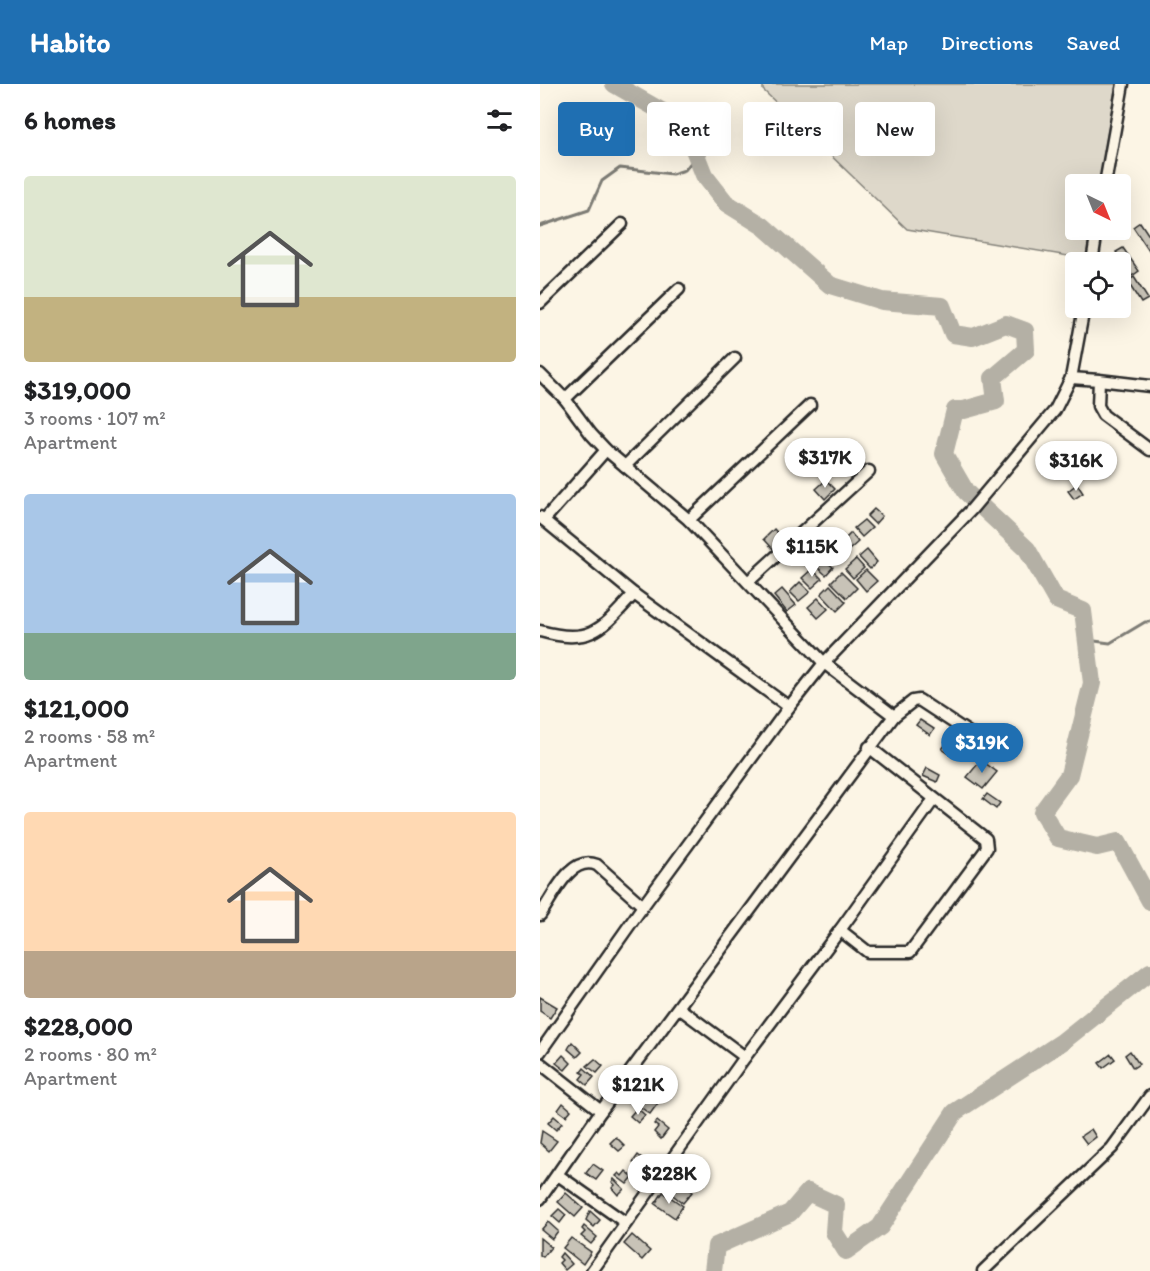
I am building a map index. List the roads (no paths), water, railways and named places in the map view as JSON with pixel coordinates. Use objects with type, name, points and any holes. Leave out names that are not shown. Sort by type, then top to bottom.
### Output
[{"type":"street","points":[[1107,174],[1123,84]]},
{"type":"street","points":[[540,303],[622,224]]},
{"type":"street","points":[[565,399],[679,289]]},
{"type":"street","points":[[540,1052],[643,906],[824,663],[971,510],[1055,410],[1071,378],[1082,318]]},
{"type":"street","points":[[625,466],[735,358]]},
{"type":"street","points":[[540,374],[565,399],[606,450],[689,520],[824,663],[894,716]]},
{"type":"street","points":[[1071,378],[1150,386]]},
{"type":"street","points":[[1099,380],[1098,406],[1103,414],[1150,450]]},
{"type":"street","points":[[689,520],[810,405]]},
{"type":"street","points":[[606,450],[542,519],[634,594],[789,707]]},
{"type":"street","points":[[748,582],[869,471]]},
{"type":"street","points":[[540,632],[563,637],[582,637],[607,624],[634,594]]},
{"type":"street","points":[[540,1199],[601,1111],[894,716],[913,701],[919,700],[983,742]]},
{"type":"street","points":[[840,930],[868,952],[910,952],[989,843],[986,838],[869,747]]},
{"type":"street","points":[[592,1271],[934,799]]},
{"type":"street","points":[[540,915],[575,866],[590,862],[597,865],[643,906]]},
{"type":"street","points":[[679,1008],[745,1057]]},
{"type":"street","points":[[540,1063],[601,1111]]},
{"type":"street","points":[[983,1271],[1112,1148],[1150,1096]]},
{"type":"street","points":[[558,1175],[626,1223]]},
{"type":"waterway","points":[[614,84],[684,124],[704,175],[726,203],[763,226],[830,285],[882,301],[942,306],[953,334],[973,337],[1006,324],[1025,331],[1026,350],[993,378],[996,401],[964,410],[955,410],[944,454],[966,492],[1027,549],[1056,600],[1083,611],[1092,683],[1069,775],[1042,812],[1058,838],[1097,847],[1118,842],[1150,901]]},
{"type":"waterway","points":[[540,226],[589,210],[602,181],[620,168],[672,174],[685,170],[696,156]]},
{"type":"waterway","points":[[1087,640],[1110,643],[1145,622],[1150,622]]},
{"type":"waterway","points":[[713,1271],[716,1246],[790,1213],[808,1192],[836,1205],[834,1232],[846,1251],[880,1227],[955,1112],[1062,1042],[1150,972]]}]
